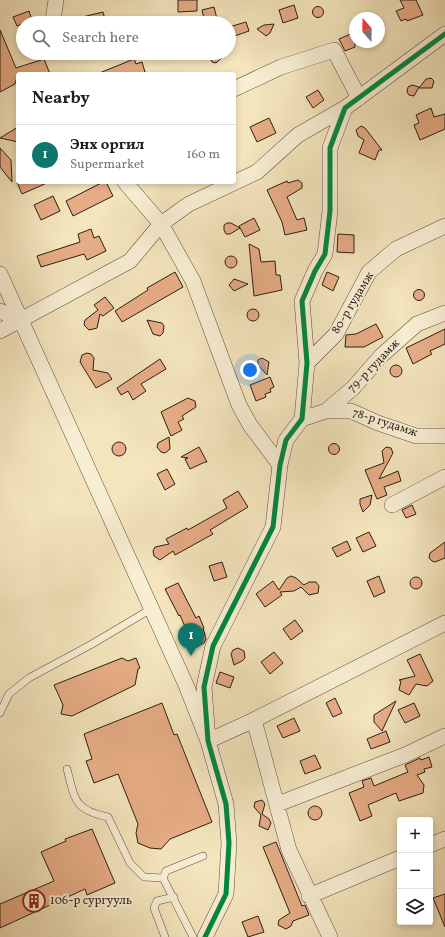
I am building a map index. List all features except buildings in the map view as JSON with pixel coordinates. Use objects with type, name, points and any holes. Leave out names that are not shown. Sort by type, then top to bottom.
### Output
[{"type":"street","points":[[54,16],[56,0]]},
{"type":"street","points":[[236,182],[257,172],[298,135],[345,108],[445,34]]},
{"type":"street","points":[[236,88],[281,67],[334,50],[359,98]]},
{"type":"street","points":[[208,741],[204,687],[212,646],[273,527],[280,465],[286,440],[302,419],[307,363],[302,301],[315,271],[325,254],[330,211],[330,148],[345,108]]},
{"type":"street","points":[[127,184],[161,224],[193,280],[239,405],[250,424],[280,465]]},
{"type":"street","points":[[0,331],[130,261],[161,224],[189,204],[232,184]]},
{"type":"street","name":"80-р гудамж","points":[[307,363],[336,334],[369,272],[396,249],[445,226]]},
{"type":"street","points":[[0,274],[186,685],[208,741],[226,804],[229,843],[226,894],[205,937]]},
{"type":"street","points":[[0,310],[21,321]]},
{"type":"street","name":"79-р гудамж","points":[[302,419],[326,411],[353,388],[382,355],[417,324],[445,313]]},
{"type":"street","name":"78-р гудамж","points":[[326,411],[351,411],[378,423],[416,436],[445,436]]},
{"type":"street","points":[[392,505],[445,477]]},
{"type":"street","points":[[208,741],[254,720],[445,623]]},
{"type":"street","points":[[254,720],[265,765],[278,804],[289,850],[309,896],[330,937]]},
{"type":"street","points":[[278,804],[405,755],[445,736]]},
{"type":"street","points":[[433,844],[445,839]]},
{"type":"street","points":[[309,896],[397,859]]},
{"type":"lane","points":[[0,713],[8,694],[29,678],[92,644],[151,609]]},
{"type":"lane","points":[[67,769],[76,800],[90,813],[108,817],[130,863],[144,877],[163,878]]},
{"type":"lane","points":[[163,878],[166,871],[203,856]]},
{"type":"lane","points":[[163,878],[193,937]]},
{"type":"lane","points":[[165,937],[154,908],[157,901],[174,897]]},
{"type":"cycle path","points":[[205,937],[226,894],[229,843],[226,804],[208,741],[204,687],[213,646],[273,527],[280,465],[286,440],[302,419],[307,363],[302,301],[315,271],[325,254],[330,211],[330,148],[345,108],[445,34]]},
{"type":"place","name":"Энх оргил","points":[[191,656]]},
{"type":"place","name":"106-р сургууль","points":[[34,901]]}]
